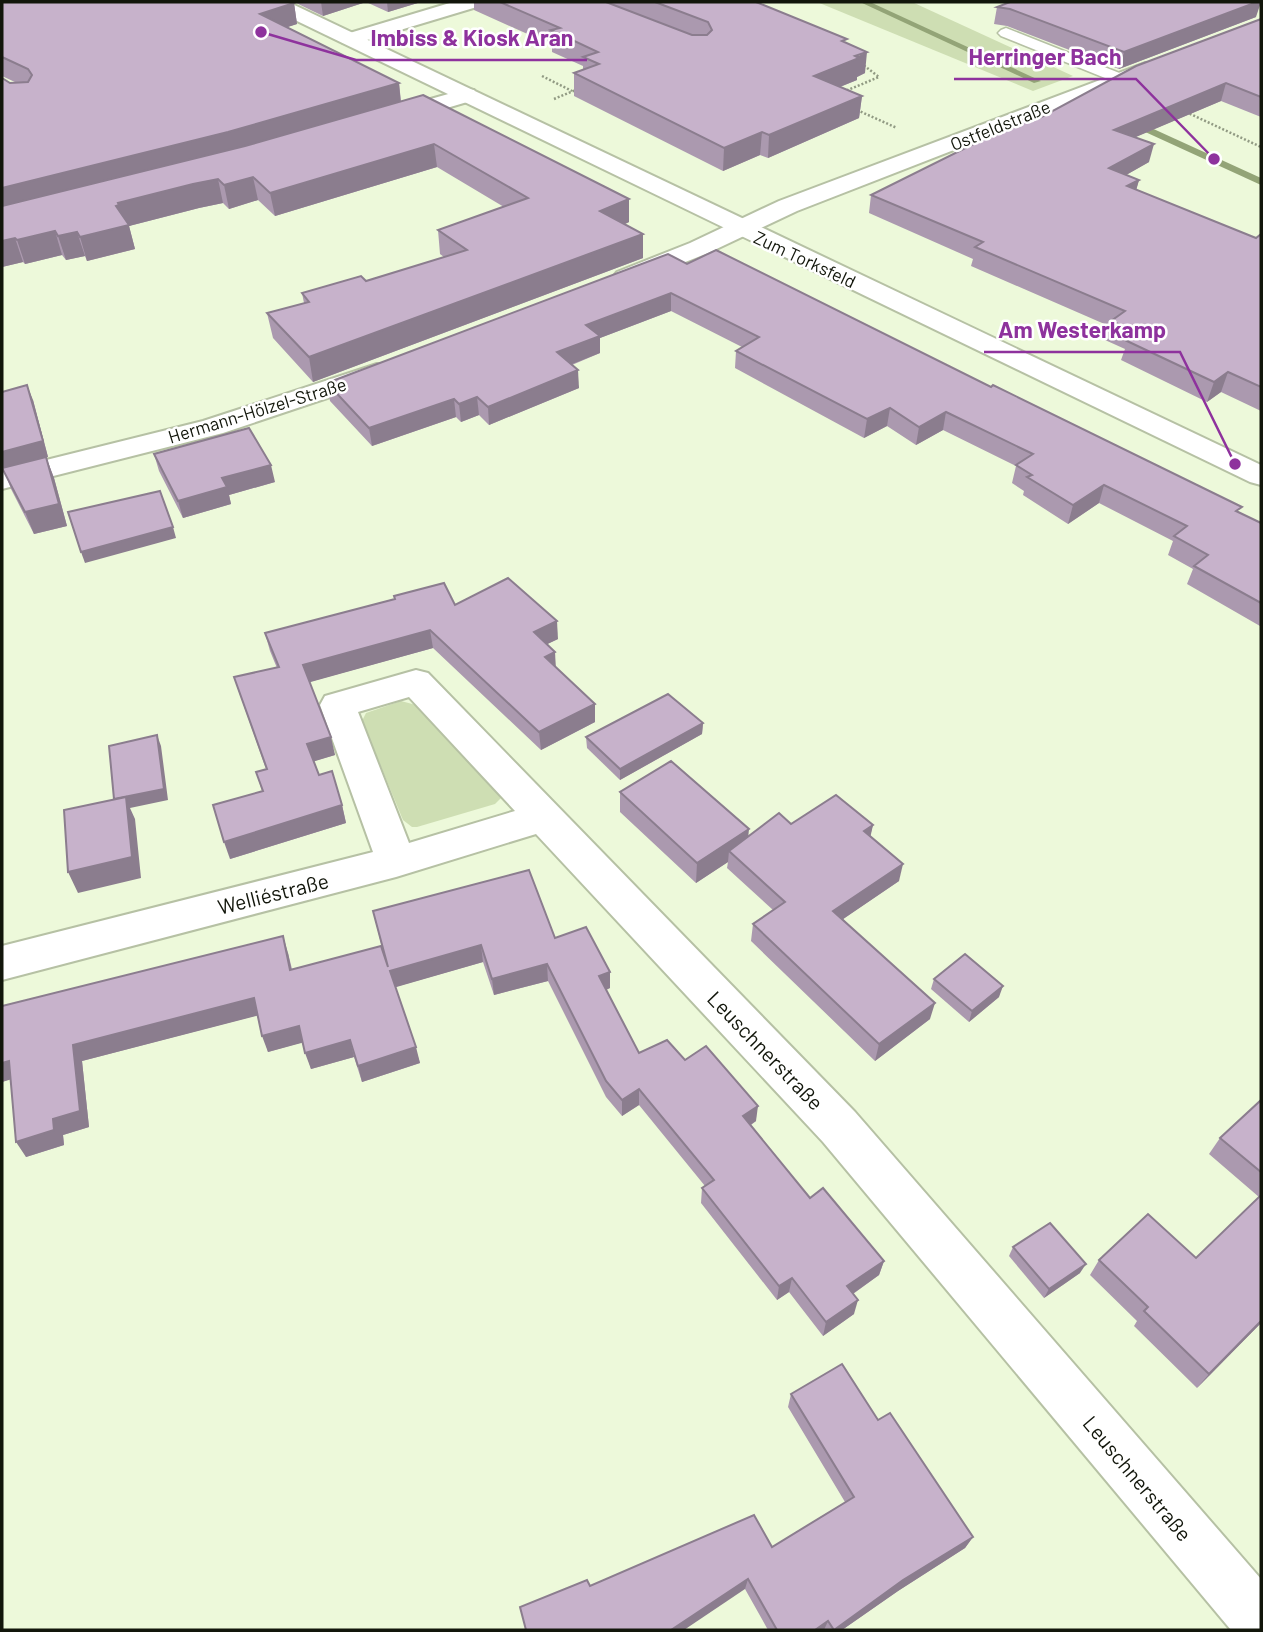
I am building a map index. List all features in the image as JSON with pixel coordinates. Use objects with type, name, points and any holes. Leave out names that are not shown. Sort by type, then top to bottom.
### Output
[{"type":"street","name":"Zum Torksfeld","points":[[273,2],[1261,477]]},
{"type":"street","points":[[351,39],[473,2]]},
{"type":"street","name":"Ostfeldstraße","points":[[741,229],[788,206],[1159,64]]},
{"type":"street","points":[[361,126],[466,94]]},
{"type":"street","points":[[600,287],[741,229]]},
{"type":"street","name":"Hermann-Hölzel-Straße","points":[[2,480],[213,427],[401,363]]},
{"type":"street","name":"Leuschnerstraße","points":[[396,862],[338,705],[416,682],[839,1127],[1261,1622]]},
{"type":"street","name":"Welliéstraße","points":[[2,963],[396,862],[543,817]]},
{"type":"lane","points":[[1006,33],[1121,79]]},
{"type":"path","points":[[839,94],[879,77],[853,58]]},
{"type":"path","points":[[542,76],[573,92]]},
{"type":"path","points":[[1121,79],[1261,147]]},
{"type":"path","points":[[507,115],[584,87]]},
{"type":"path","points":[[854,109],[942,148]]},
{"type":"green space","points":[[817,2],[912,2],[1073,76],[1033,91]]},
{"type":"green space","points":[[401,701],[416,705],[503,796],[495,804],[417,827],[412,827],[403,820],[362,721],[366,713]]},
{"type":"building","points":[[2,2],[291,2],[294,3],[260,14],[399,83],[228,132],[2,188],[2,78],[10,83],[28,82],[32,75],[28,69],[2,57]]},
{"type":"building","points":[[500,2],[606,2],[692,35],[707,35],[712,30],[708,22],[655,2],[756,2],[847,39],[842,41],[867,52],[855,56],[859,58],[814,76],[862,96],[769,135],[762,132],[724,148],[574,73],[599,64],[583,57],[598,52],[551,30],[560,28]]},
{"type":"building","points":[[1010,2],[1257,2],[1124,52],[1010,9],[997,7]]},
{"type":"building","points":[[1261,19],[1261,97],[1226,83],[1114,130],[1154,144],[1109,168],[1139,180],[1127,186],[1256,238],[1261,234],[1261,387],[1228,372],[1214,382],[1127,341],[1139,333],[1111,321],[1125,311],[975,247],[983,242],[871,195],[1030,116],[1038,119],[1136,66]]},
{"type":"building","points":[[423,95],[629,199],[600,211],[643,234],[309,357],[267,313],[309,302],[302,293],[361,276],[366,281],[467,250],[438,230],[528,198],[434,144],[270,193],[253,177],[224,185],[218,179],[193,184],[118,203],[116,206],[129,225],[80,237],[77,232],[58,236],[55,231],[2,241],[2,206],[245,146]]},
{"type":"building","points":[[716,250],[991,387],[993,385],[1242,507],[1236,511],[1261,523],[1261,603],[1194,566],[1208,555],[1174,536],[1187,526],[1104,485],[1073,505],[1027,477],[1032,475],[1016,465],[1033,454],[946,412],[919,427],[890,408],[867,419],[736,351],[759,337],[671,293],[586,325],[600,336],[557,352],[578,370],[488,407],[477,397],[459,404],[454,399],[369,428],[327,383],[668,254],[687,264]]},
{"type":"building","points":[[27,385],[43,441],[2,452],[2,392]]},
{"type":"building","points":[[249,428],[271,465],[222,478],[227,487],[178,501],[154,454]]},
{"type":"building","points":[[46,457],[59,504],[25,512],[2,468]]},
{"type":"building","points":[[160,491],[173,527],[81,552],[68,512]]},
{"type":"building","points":[[508,578],[557,621],[534,632],[555,652],[545,657],[595,704],[539,732],[430,630],[303,665],[331,737],[307,744],[319,775],[332,771],[342,805],[224,842],[213,805],[263,791],[256,772],[267,769],[234,677],[279,667],[265,633],[395,599],[394,596],[444,583],[455,605]]},
{"type":"building","points":[[668,694],[703,723],[620,769],[586,737]]},
{"type":"building","points":[[157,735],[164,789],[114,799],[109,746]]},
{"type":"building","points":[[671,761],[749,829],[697,863],[620,792]]},
{"type":"building","points":[[836,795],[873,825],[864,831],[903,864],[833,911],[935,1003],[879,1044],[753,924],[785,902],[729,851],[779,813],[791,824]]},
{"type":"building","points":[[126,797],[132,857],[68,872],[64,810]]},
{"type":"building","points":[[529,870],[555,938],[586,927],[610,972],[599,976],[639,1053],[667,1040],[685,1060],[706,1046],[758,1106],[743,1116],[810,1198],[823,1188],[884,1261],[847,1286],[858,1300],[826,1322],[792,1278],[779,1286],[702,1188],[714,1180],[639,1089],[622,1100],[606,1081],[547,964],[492,979],[481,945],[390,971],[416,1047],[358,1066],[350,1040],[305,1053],[299,1026],[262,1036],[254,998],[73,1045],[80,1111],[53,1119],[54,1130],[16,1142],[9,1061],[2,1063],[2,1006],[283,936],[290,970],[381,946],[388,967],[373,911]]},
{"type":"building","points":[[965,954],[1003,986],[972,1011],[934,979]]},
{"type":"building","points":[[1261,1102],[1261,1172],[1220,1138]]},
{"type":"building","points":[[1261,1195],[1261,1321],[1209,1374],[1144,1311],[1148,1307],[1099,1260],[1148,1214],[1196,1258]]},
{"type":"building","points":[[1050,1223],[1086,1264],[1049,1289],[1013,1247]]},
{"type":"building","points":[[842,1364],[878,1420],[890,1413],[973,1537],[903,1580],[834,1630],[828,1621],[815,1630],[777,1630],[748,1579],[671,1630],[526,1630],[520,1607],[587,1580],[590,1586],[754,1515],[772,1547],[854,1497],[791,1394]]},
{"type":"waterway","points":[[864,2],[1037,81]]},
{"type":"waterway","points":[[1133,123],[1261,182]]},
{"type":"place","name":"Imbiss & Kiosk Aran","points":[[261,32]]},
{"type":"place","name":"Herringer Bach","points":[[1214,159]]},
{"type":"place","name":"Am Westerkamp","points":[[1235,464]]}]
